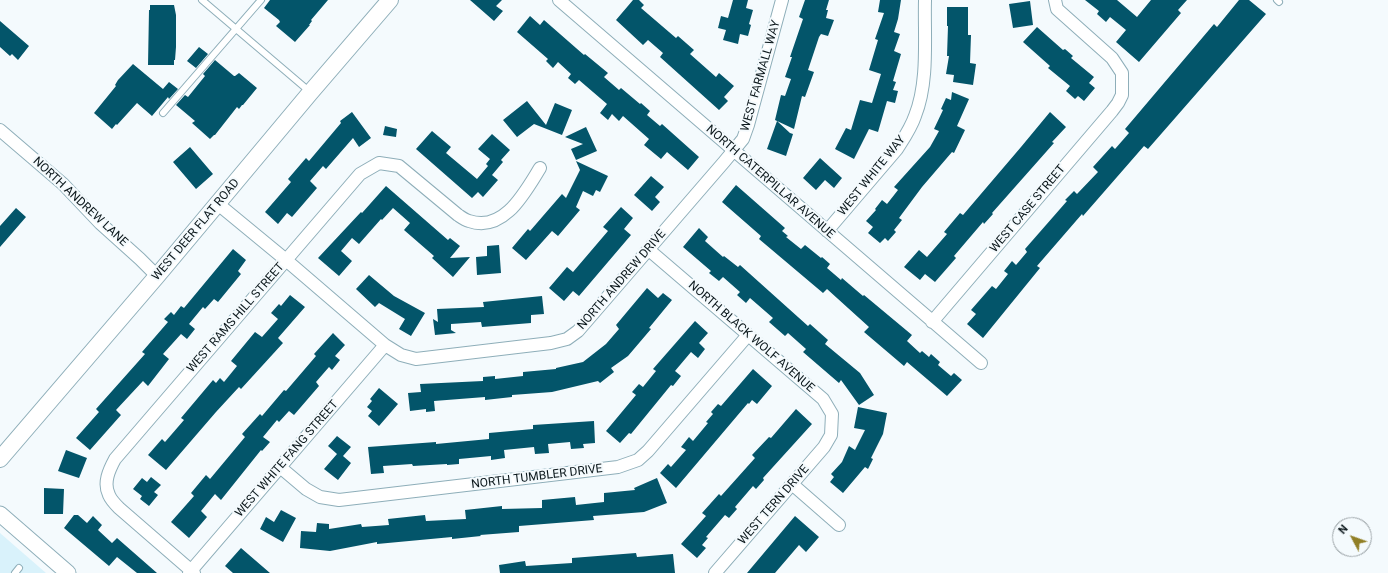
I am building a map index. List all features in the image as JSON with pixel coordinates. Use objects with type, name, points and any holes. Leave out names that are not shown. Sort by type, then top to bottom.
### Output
[{"type":"main road","name":"WEST DEER FLAT ROAD","points":[[0,459],[390,0]]},
{"type":"street","name":"NORTH CATERPILLAR AVENUE","points":[[559,0],[981,363]]},
{"type":"street","name":"WEST FARMALL WAY","points":[[734,151],[743,139],[748,125],[782,0]]},
{"type":"street","name":"WEST WHITE WAY","points":[[827,231],[897,149],[907,134],[915,117],[924,79],[925,0]]},
{"type":"street","name":"WEST CASE STREET","points":[[932,322],[1112,111],[1122,94],[1122,73],[1112,58],[1057,9],[1055,0]]},
{"type":"street","name":"NORTH ANDREW LANE","points":[[0,130],[59,181],[100,223],[157,276]]},
{"type":"street","name":"NORTH ANDREW DRIVE","points":[[218,204],[385,345],[401,355],[416,359],[552,343],[567,339],[578,331],[734,151]]},
{"type":"street","name":"WEST RAMS HILL STREET","points":[[191,572],[118,508],[109,495],[106,484],[108,471],[115,459],[360,174],[379,164],[399,166],[458,215],[468,221],[480,223],[496,221],[508,213],[525,193],[540,168]]},
{"type":"street","name":"NORTH BLACK WOLF AVENUE","points":[[649,250],[823,399],[832,414],[831,435]]},
{"type":"street","name":"NORTH TUMBLER DRIVE","points":[[280,467],[306,489],[320,497],[339,500],[618,467],[638,460],[648,451],[748,335]]},
{"type":"street","name":"WEST WHITE FANG STREET","points":[[191,572],[385,345]]},
{"type":"street","name":"WEST TERN DRIVE","points":[[715,573],[824,447],[831,435]]},
{"type":"street","points":[[792,484],[839,525]]},
{"type":"street","points":[[0,514],[68,573]]},
{"type":"lane","points":[[202,0],[310,93]]},
{"type":"lane","points":[[163,113],[260,0]]},
{"type":"shaded area","points":[[0,533],[46,573],[0,573]]},
{"type":"building","points":[[270,0],[328,0],[311,20],[310,25],[295,42],[276,26],[280,22],[279,20],[264,8]]},
{"type":"building","points":[[470,0],[502,0],[496,6],[503,11],[494,21]]},
{"type":"building","points":[[633,0],[639,0],[644,5],[641,8],[676,38],[678,36],[694,50],[690,54],[716,77],[719,73],[734,86],[724,97],[728,101],[719,110],[660,57],[663,53],[648,40],[643,45],[616,20]]},
{"type":"building","points":[[733,0],[748,0],[746,8],[753,10],[749,24],[751,25],[748,36],[740,34],[738,44],[723,40],[726,30],[718,28],[721,16],[728,18]]},
{"type":"building","points":[[805,0],[829,0],[826,10],[828,10],[826,18],[834,20],[828,36],[821,34],[819,37],[808,70],[814,72],[805,97],[802,96],[794,129],[775,120],[781,95],[785,96],[791,79],[785,77],[803,19],[799,17]]},
{"type":"building","points":[[880,0],[901,0],[894,32],[900,34],[894,51],[901,54],[893,81],[896,82],[893,90],[898,91],[895,103],[887,101],[878,132],[869,129],[854,159],[835,149],[846,128],[851,130],[860,100],[872,103],[881,74],[869,70],[878,40],[875,39],[884,13],[878,12]]},
{"type":"building","points":[[1085,0],[1117,0],[1137,17],[1151,0],[1187,0],[1178,10],[1181,13],[1139,62],[1116,42],[1126,30],[1110,17],[1106,22],[1097,14],[1099,11]]},
{"type":"building","points":[[1239,0],[1249,0],[1266,14],[1148,149],[1144,146],[1083,216],[1082,214],[1037,266],[1040,268],[983,338],[967,324],[976,314],[971,310],[992,286],[996,289],[1008,274],[1004,271],[1012,261],[1016,265],[1027,252],[1025,249],[1067,201],[1065,200],[1074,191],[1077,194],[1098,172],[1093,167],[1112,146],[1115,149],[1129,133],[1125,129],[1214,24],[1217,27]]},
{"type":"building","points":[[1030,1],[1033,25],[1013,28],[1009,4]]},
{"type":"building","points":[[150,5],[174,5],[176,15],[176,47],[174,65],[148,65]]},
{"type":"building","points":[[947,7],[968,7],[968,35],[971,35],[970,63],[976,64],[973,85],[953,82],[954,75],[946,74],[949,56],[947,56]]},
{"type":"building","points":[[530,16],[540,25],[544,20],[584,55],[585,54],[608,73],[604,77],[619,90],[621,88],[640,104],[641,103],[650,111],[647,115],[660,126],[662,124],[699,157],[688,170],[667,152],[661,159],[644,145],[649,139],[623,116],[619,121],[612,114],[608,120],[600,113],[607,104],[579,80],[575,84],[568,78],[571,74],[558,62],[553,68],[546,61],[548,59],[517,32]]},
{"type":"building","points":[[0,21],[29,46],[18,60],[12,54],[10,56],[0,47]]},
{"type":"building","points":[[1037,27],[1063,50],[1065,49],[1073,56],[1071,58],[1094,77],[1089,83],[1095,88],[1084,101],[1078,96],[1075,99],[1066,91],[1070,86],[1048,68],[1050,66],[1023,42]]},
{"type":"building","points":[[199,47],[208,54],[196,68],[187,61]]},
{"type":"building","points":[[215,60],[234,76],[239,73],[257,88],[239,109],[237,107],[215,135],[210,139],[192,123],[195,121],[176,105],[185,95],[188,97],[205,76],[203,74]]},
{"type":"building","points":[[133,64],[163,89],[169,82],[178,89],[169,99],[168,97],[152,116],[137,103],[112,129],[94,113],[116,86],[115,85],[118,80]]},
{"type":"building","points":[[952,92],[969,99],[957,126],[965,130],[954,153],[952,152],[922,187],[899,218],[902,220],[894,230],[896,232],[888,241],[885,238],[880,243],[868,233],[873,227],[866,221],[876,210],[875,209],[882,200],[887,204],[898,190],[894,187],[930,147],[939,131],[934,129],[943,110],[941,109],[946,98],[951,100]]},
{"type":"building","points":[[527,101],[546,125],[555,103],[572,110],[562,135],[534,124],[517,137],[503,120]]},
{"type":"building","points":[[352,112],[371,138],[359,147],[353,138],[326,169],[323,166],[310,181],[317,188],[292,217],[287,213],[278,224],[265,212],[291,182],[288,179],[306,158],[309,161],[341,123],[340,121]]},
{"type":"building","points":[[1050,112],[1066,127],[1052,142],[1054,143],[992,213],[993,214],[984,224],[983,222],[954,256],[956,258],[935,282],[925,274],[920,280],[904,267],[919,250],[927,257],[947,234],[944,232],[960,213],[963,215]]},
{"type":"building","points":[[777,121],[793,134],[786,156],[767,149]]},
{"type":"building","points":[[385,126],[397,129],[396,137],[383,135]]},
{"type":"building","points":[[586,127],[597,151],[576,160],[571,149],[583,144],[565,137]]},
{"type":"building","points":[[432,131],[451,147],[446,153],[477,179],[488,166],[486,164],[490,159],[478,149],[492,134],[510,150],[501,160],[503,162],[492,175],[498,180],[483,197],[478,192],[472,198],[416,149]]},
{"type":"building","points":[[190,147],[213,174],[196,189],[173,162]]},
{"type":"building","points":[[820,158],[842,178],[834,188],[825,180],[816,190],[803,178]]},
{"type":"building","points":[[576,161],[608,176],[600,192],[596,190],[593,196],[583,191],[576,207],[580,210],[558,236],[552,231],[526,260],[512,248],[528,229],[530,231],[562,194],[566,198],[580,170]]},
{"type":"building","points":[[651,176],[664,187],[655,197],[660,202],[652,211],[634,195]]},
{"type":"building","points":[[736,185],[785,228],[782,231],[788,236],[786,237],[801,249],[805,245],[821,258],[822,257],[830,264],[827,268],[841,280],[842,278],[863,296],[864,295],[912,335],[907,341],[920,353],[922,351],[929,357],[931,354],[940,362],[938,365],[951,376],[954,373],[962,380],[947,396],[907,362],[904,366],[864,332],[869,327],[827,289],[823,293],[759,239],[761,236],[722,202]]},
{"type":"building","points":[[386,186],[448,240],[450,238],[460,246],[450,258],[470,257],[453,277],[432,258],[434,256],[404,230],[410,223],[393,208],[359,244],[352,238],[341,251],[352,261],[339,276],[318,258]]},
{"type":"building","points":[[621,207],[633,218],[624,229],[631,235],[579,296],[573,291],[564,301],[549,288],[567,267],[573,272],[608,231],[603,227]]},
{"type":"building","points":[[16,208],[26,217],[0,247],[0,226]]},
{"type":"building","points":[[699,228],[708,237],[705,241],[723,257],[724,256],[738,267],[740,265],[808,326],[810,324],[828,340],[825,344],[860,373],[874,395],[859,405],[841,380],[839,383],[803,352],[806,349],[788,333],[785,336],[769,322],[773,318],[750,298],[746,303],[737,295],[740,292],[723,277],[719,281],[709,273],[711,271],[683,247]]},
{"type":"building","points":[[499,245],[501,273],[477,275],[476,257],[487,256],[487,246]]},
{"type":"building","points":[[233,249],[246,260],[238,271],[241,274],[218,302],[214,299],[205,309],[203,307],[189,324],[195,329],[187,339],[181,334],[163,354],[169,359],[148,386],[143,381],[116,410],[121,415],[90,450],[76,438],[99,412],[96,409],[145,354],[142,352],[168,322],[164,319],[171,312],[174,315],[181,306],[184,308]]},
{"type":"building","points":[[369,275],[394,296],[425,313],[411,336],[399,329],[405,319],[379,303],[375,307],[356,289]]},
{"type":"building","points":[[647,288],[658,298],[663,293],[672,300],[649,328],[651,329],[628,356],[611,368],[614,372],[600,383],[598,381],[552,392],[512,395],[512,397],[485,400],[485,397],[434,401],[435,411],[426,412],[426,409],[410,411],[408,393],[421,392],[420,384],[483,381],[483,377],[495,376],[495,379],[523,376],[523,372],[556,369],[583,362],[606,344],[619,329],[616,325]]},
{"type":"building","points":[[290,295],[305,307],[278,338],[283,343],[241,389],[239,387],[166,470],[148,455],[162,439],[165,442],[184,420],[181,418],[213,380],[216,383],[220,378],[224,382],[237,366],[231,361],[255,332],[262,337],[278,319],[271,313],[279,304],[281,306]]},
{"type":"building","points":[[542,296],[544,314],[531,315],[531,323],[482,327],[481,322],[451,324],[451,330],[456,333],[435,335],[433,319],[438,322],[437,309],[484,307],[483,302]]},
{"type":"building","points":[[695,321],[708,333],[699,343],[705,349],[698,358],[691,352],[675,371],[681,376],[673,386],[671,385],[631,434],[629,433],[620,443],[606,431],[636,395],[632,392],[639,384],[643,387],[656,371],[653,369]]},
{"type":"building","points":[[333,333],[345,345],[335,356],[340,360],[332,370],[329,367],[316,382],[319,386],[294,415],[289,411],[279,422],[277,420],[263,437],[270,442],[262,451],[261,450],[221,500],[215,494],[201,511],[207,517],[189,538],[171,522],[194,496],[191,493],[206,475],[210,479],[245,437],[242,434],[260,414],[262,416],[284,390],[286,391],[316,356],[314,354]]},
{"type":"building","points":[[753,369],[772,386],[757,404],[752,400],[749,404],[748,403],[676,488],[660,473],[668,464],[671,467],[686,450],[681,447],[689,437],[693,441],[708,423],[706,422],[713,414],[711,412],[718,404],[721,406]]},
{"type":"building","points":[[379,388],[398,404],[379,426],[368,416],[372,411],[367,407],[372,401],[370,399]]},
{"type":"building","points":[[858,407],[887,413],[883,434],[871,458],[873,459],[868,469],[865,467],[843,493],[830,482],[834,477],[831,474],[842,462],[849,446],[855,450],[865,430],[854,428]]},
{"type":"building","points":[[796,409],[812,424],[763,478],[764,480],[756,489],[753,486],[735,507],[737,509],[729,518],[725,515],[706,537],[708,538],[702,545],[706,548],[697,558],[681,544],[706,516],[702,513],[719,494],[721,496],[755,458],[752,455],[769,437],[771,438]]},
{"type":"building","points":[[594,421],[595,443],[583,444],[584,448],[571,449],[570,442],[548,444],[549,453],[535,454],[534,447],[504,450],[505,458],[491,460],[491,456],[459,459],[459,464],[447,465],[413,466],[412,464],[383,466],[384,473],[371,474],[368,447],[436,442],[436,444],[489,439],[489,433],[533,429],[533,425]]},
{"type":"building","points":[[337,436],[351,447],[343,456],[351,463],[338,480],[324,469],[337,454],[328,446]]},
{"type":"building","points":[[66,450],[87,458],[79,478],[58,471]]},
{"type":"building","points":[[151,477],[161,485],[154,492],[158,495],[149,506],[140,499],[142,496],[133,489],[142,478],[147,482]]},
{"type":"building","points":[[657,478],[667,503],[644,512],[593,516],[594,520],[519,526],[519,532],[480,535],[481,536],[452,539],[452,537],[377,544],[377,542],[330,551],[300,548],[301,531],[316,532],[317,523],[329,524],[329,529],[361,524],[362,527],[389,525],[388,519],[425,515],[426,521],[466,519],[465,510],[502,506],[502,509],[542,508],[542,500],[575,497],[576,505],[604,502],[604,493],[635,490],[634,488]]},
{"type":"building","points":[[44,488],[64,489],[63,514],[44,514]]},
{"type":"building","points":[[281,510],[296,518],[283,542],[260,529],[266,517],[274,522]]},
{"type":"building","points":[[74,515],[78,515],[87,523],[93,516],[102,525],[98,530],[112,543],[117,538],[157,573],[137,573],[117,557],[109,566],[64,528]]},
{"type":"building","points":[[795,516],[819,537],[806,552],[799,545],[775,573],[747,573]]},
{"type":"building","points":[[241,548],[270,573],[233,573],[225,566]]},
{"type":"building","points":[[636,553],[637,557],[673,554],[675,573],[500,573],[499,565],[525,561],[526,566],[572,563],[572,558]]}]
